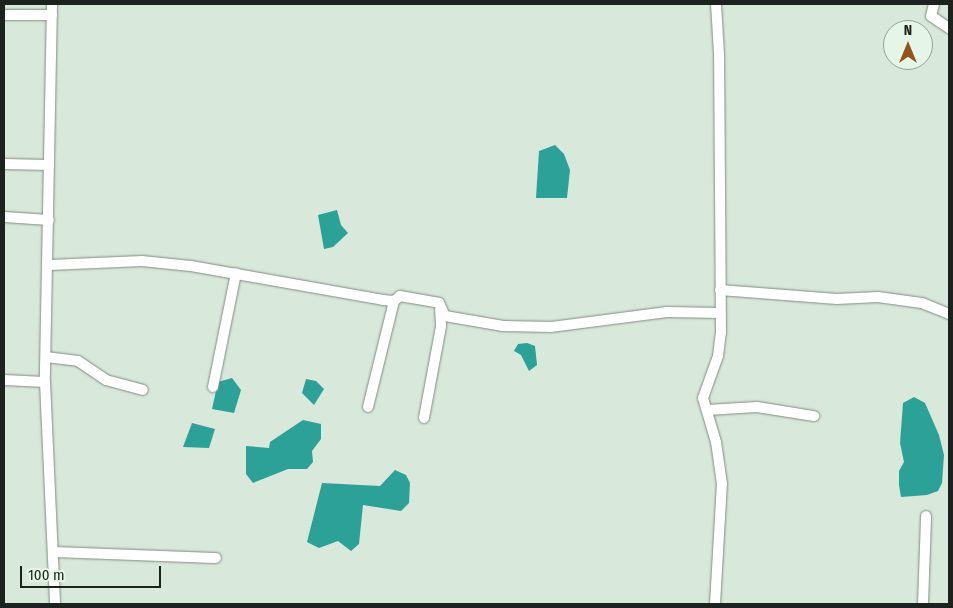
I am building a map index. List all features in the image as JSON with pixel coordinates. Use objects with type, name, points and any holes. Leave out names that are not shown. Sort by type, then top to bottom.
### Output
[{"type":"street","points":[[52,4],[49,265],[45,382],[55,604]]},
{"type":"street","points":[[716,4],[719,54],[720,313],[718,356],[703,398],[722,484],[716,604]]},
{"type":"street","points":[[934,4],[931,16],[949,28]]},
{"type":"street","points":[[4,15],[52,15]]},
{"type":"street","points":[[4,164],[49,165]]},
{"type":"street","points":[[4,217],[49,220]]},
{"type":"street","points":[[49,265],[142,261],[236,274],[394,301]]},
{"type":"street","points":[[213,387],[236,274]]},
{"type":"street","points":[[720,290],[837,298],[878,297],[922,303],[949,314]]},
{"type":"street","points":[[368,407],[394,301],[400,296],[439,303]]},
{"type":"street","points":[[439,303],[445,316],[503,326],[551,326],[668,312],[720,313]]},
{"type":"street","points":[[424,418],[441,326],[439,303]]},
{"type":"street","points":[[46,357],[78,361],[106,380],[143,390]]},
{"type":"street","points":[[4,380],[45,382]]},
{"type":"street","points":[[707,410],[757,407],[814,416]]},
{"type":"street","points":[[923,604],[926,516]]},
{"type":"street","points":[[53,552],[216,558]]},
{"type":"water","points":[[555,145],[564,154],[570,170],[567,198],[536,198],[539,151]]},
{"type":"water","points":[[337,210],[341,225],[348,233],[333,247],[324,249],[318,215]]},
{"type":"water","points":[[527,343],[535,346],[537,365],[529,371],[521,355],[514,351],[518,344]]},
{"type":"water","points":[[232,378],[241,390],[234,413],[212,409],[218,382]]},
{"type":"water","points":[[306,379],[316,381],[324,389],[314,405],[302,393]]},
{"type":"water","points":[[914,397],[925,403],[939,435],[944,455],[942,483],[938,491],[927,495],[901,497],[899,471],[904,462],[900,443],[903,403]]},
{"type":"water","points":[[303,420],[321,424],[321,439],[312,451],[313,462],[307,469],[288,469],[253,483],[246,474],[246,446],[269,448],[270,442]]},
{"type":"water","points":[[192,423],[215,429],[209,448],[183,447]]},
{"type":"water","points":[[395,470],[406,475],[410,483],[409,503],[401,511],[363,505],[359,544],[351,551],[338,541],[319,548],[307,542],[322,483],[380,486]]}]
